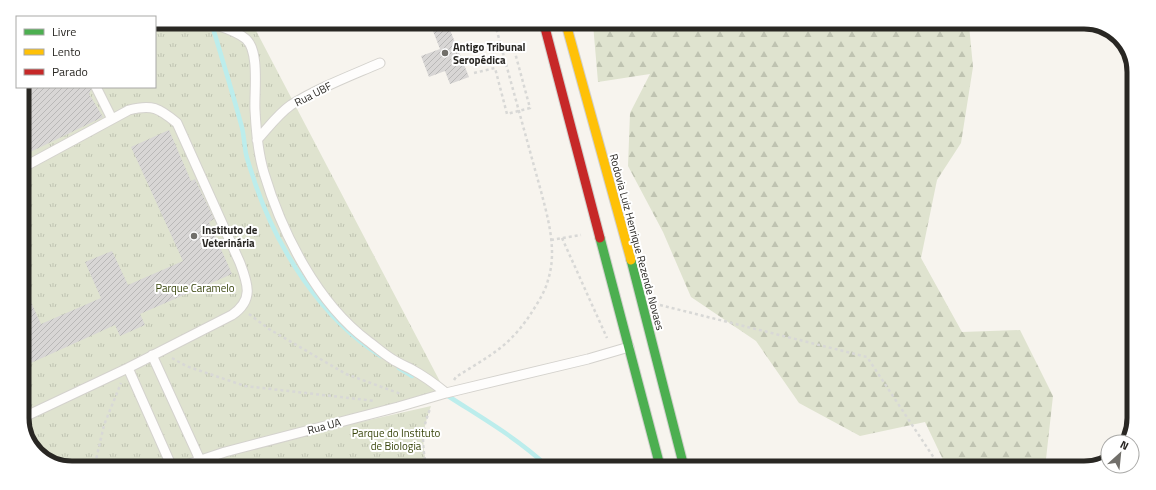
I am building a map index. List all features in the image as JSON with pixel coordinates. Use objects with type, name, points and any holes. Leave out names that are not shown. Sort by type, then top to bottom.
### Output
[{"type":"highway","points":[[545,29],[659,461]]},
{"type":"highway","name":"Rodovia Luiz Henrique Rezende Novaes","points":[[567,29],[683,461]]},
{"type":"lane","points":[[226,29],[247,39],[250,44],[254,62],[257,140],[264,171],[282,221],[294,247],[315,283],[338,312],[366,340],[393,360],[420,374],[446,393]]},
{"type":"lane","name":"Rua UBF","points":[[257,140],[271,124],[291,106],[311,94],[380,63]]},
{"type":"lane","points":[[96,88],[112,119]]},
{"type":"lane","points":[[29,164],[129,110],[142,106],[150,107],[166,113],[178,123],[247,280],[248,290],[241,308],[232,315],[128,368],[29,415]]},
{"type":"lane","name":"Rua UA","points":[[200,460],[224,452],[446,393],[588,359],[629,347]]},
{"type":"lane","points":[[156,353],[200,460]]},
{"type":"lane","points":[[128,368],[169,461]]},
{"type":"path","points":[[446,393],[456,377],[501,348],[527,320],[538,303],[548,280],[552,263],[551,240],[542,195],[496,29]]},
{"type":"path","points":[[474,73],[495,68],[507,114],[530,108],[514,49],[517,48]]},
{"type":"path","points":[[551,240],[581,235]]},
{"type":"path","points":[[640,300],[866,357],[935,461]]},
{"type":"path","points":[[241,308],[269,329],[346,374],[420,401]]},
{"type":"path","points":[[156,353],[186,366],[246,386],[378,401]]},
{"type":"path","points":[[95,461],[104,425],[128,368]]},
{"type":"path","points":[[425,461],[422,442],[424,426],[431,406]]},
{"type":"green space","name":"Parque Caramelo","points":[[156,29],[255,29],[446,393],[325,430],[431,406],[426,423],[424,449],[425,461],[72,461],[56,458],[46,452],[38,444],[31,432],[29,421],[29,88],[156,88]]},
{"type":"green space","points":[[593,29],[969,29],[973,67],[961,143],[937,180],[921,258],[962,332],[1020,330],[1053,396],[1046,461],[944,461],[925,422],[860,436],[799,403],[756,341],[691,297],[663,232],[628,166],[630,113],[650,74],[598,82]]},
{"type":"building","name":"Antigo Tribunal Seropédica","points":[[438,29],[450,29],[469,77],[450,84],[445,71],[429,77],[421,56],[440,49],[433,31]]},
{"type":"building","points":[[29,88],[90,88],[89,94],[103,117],[29,153]]},
{"type":"building","name":"Instituto de Veterinária","points":[[169,130],[191,181],[195,179],[214,219],[209,222],[232,274],[140,314],[145,325],[120,336],[115,325],[29,364],[29,298],[41,324],[101,298],[85,262],[112,251],[128,285],[183,261],[131,147]]},
{"type":"waterway","points":[[213,29],[242,127],[248,161],[264,208],[276,232],[289,257],[321,302],[359,341],[381,356]]},
{"type":"waterway","points":[[399,368],[412,376]]},
{"type":"waterway","points":[[448,396],[524,446],[542,461]]},
{"type":"traffic: fast","points":[[600,238],[659,461]]},
{"type":"traffic: fast","points":[[631,260],[682,461]]},
{"type":"traffic: slow","points":[[567,29],[631,260]]},
{"type":"traffic: jam","points":[[545,29],[600,238]]},
{"type":"place","name":"Antigo Tribunal Seropédica","points":[[445,53]]},
{"type":"place","name":"Instituto de Veterinária","points":[[194,236]]},
{"type":"park label","name":"Parque do Instituto de Biologia","points":[[396,439]]}]
